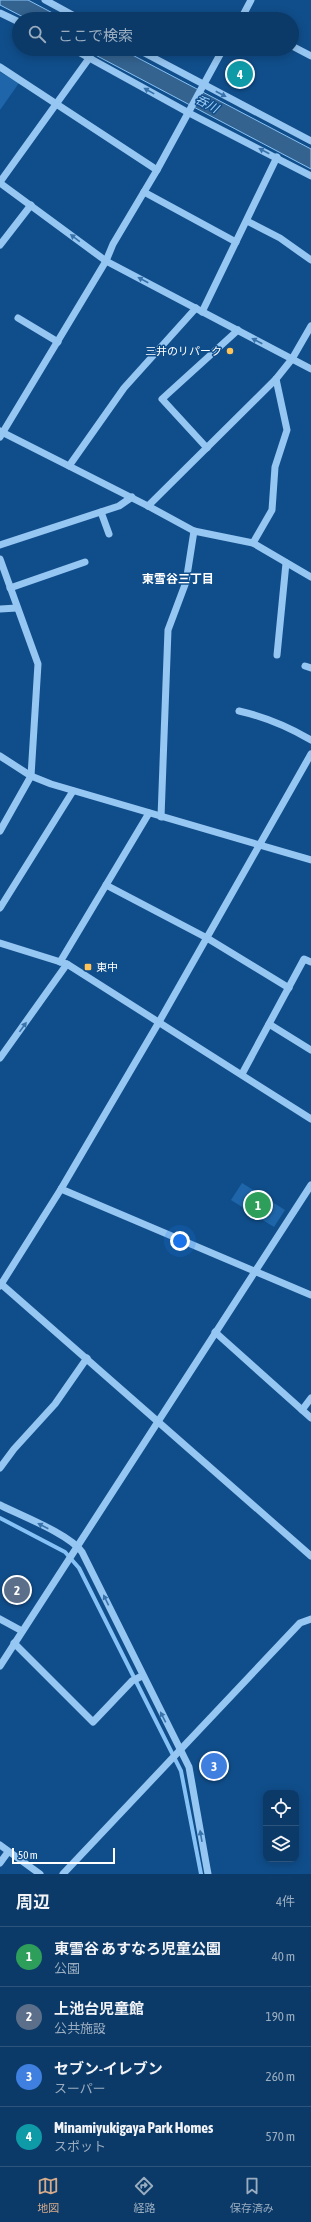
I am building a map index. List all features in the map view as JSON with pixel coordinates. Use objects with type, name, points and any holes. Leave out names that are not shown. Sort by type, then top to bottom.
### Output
[{"type":"street","points":[[45,0],[67,12]]},
{"type":"street","points":[[244,12],[249,1]]},
{"type":"street","points":[[0,13],[12,19]]},
{"type":"street","points":[[299,50],[311,56]]},
{"type":"street","points":[[149,56],[202,87],[311,141]]},
{"type":"street","points":[[220,56],[157,170],[113,244],[106,261],[1,434],[148,506],[194,532],[253,544],[311,577]]},
{"type":"street","points":[[311,176],[90,57],[0,182],[106,261],[311,369]]},
{"type":"street","points":[[0,67],[157,170]]},
{"type":"street","points":[[69,466],[124,388],[199,310],[247,221],[277,158]]},
{"type":"street","points":[[144,192],[236,242]]},
{"type":"street","points":[[0,245],[31,205]]},
{"type":"street","points":[[247,221],[280,238],[311,260]]},
{"type":"street","points":[[18,318],[58,342]]},
{"type":"street","points":[[148,506],[276,379],[292,359],[311,326]]},
{"type":"street","points":[[207,448],[162,399],[238,330]]},
{"type":"street","points":[[253,544],[272,510],[275,467],[287,430],[276,379]]},
{"type":"street","points":[[0,545],[119,506],[132,498]]},
{"type":"street","points":[[100,512],[109,534]]},
{"type":"street","points":[[161,817],[168,630],[186,582],[194,532]]},
{"type":"street","points":[[0,558],[38,664],[31,776],[0,831]]},
{"type":"street","points":[[10,588],[84,562]]},
{"type":"street","points":[[277,655],[286,562]]},
{"type":"street","points":[[0,609],[17,608]]},
{"type":"street","points":[[239,711],[264,716],[284,724],[311,740]]},
{"type":"street","points":[[311,754],[159,1022],[61,1189],[1,1285],[158,1420],[311,1556]]},
{"type":"street","points":[[0,756],[31,776],[73,791],[311,860]]},
{"type":"street","points":[[0,908],[73,791]]},
{"type":"street","points":[[0,1058],[64,963],[106,885],[149,813]]},
{"type":"street","points":[[106,885],[206,938],[289,988]]},
{"type":"street","points":[[0,943],[64,963],[242,1074],[311,1119]]},
{"type":"street","points":[[242,1074],[304,959],[311,962]]},
{"type":"street","points":[[269,1024],[311,1050]]},
{"type":"street","points":[[0,1666],[77,1545],[134,1461],[158,1420],[311,1185]]},
{"type":"street","points":[[61,1189],[311,1295]]},
{"type":"street","points":[[215,1332],[311,1418]]},
{"type":"street","points":[[0,1468],[14,1449],[55,1404],[87,1358]]},
{"type":"street","points":[[302,1410],[311,1398]]},
{"type":"street","points":[[0,1505],[77,1545],[82,1552],[141,1677],[189,1768],[208,1874]]},
{"type":"street","points":[[0,1619],[22,1632]]},
{"type":"street","points":[[63,1874],[181,1752],[300,1623],[311,1619]]},
{"type":"street","points":[[14,1643],[93,1722],[133,1681],[141,1677]]},
{"type":"street","points":[[0,1845],[40,1874]]},
{"type":"street","points":[[0,1863],[8,1852]]},
{"type":"shaded area","points":[[0,72],[19,83],[0,110]]},
{"type":"shaded area","points":[[242,1183],[285,1210],[274,1227],[231,1200]]},
{"type":"water","points":[[0,0],[28,0],[51,12],[14,12],[0,5]]},
{"type":"water","name":"呑川","points":[[97,56],[134,56],[311,149],[311,169]]},
{"type":"waterway","points":[[0,1518],[65,1552],[79,1568],[181,1771],[201,1874]]},
{"type":"place","name":"Minamiyukigaya Park Homes","points":[[240,74]]},
{"type":"place","name":"三井のリパーク","points":[[230,351]]},
{"type":"place","name":"東中","points":[[88,967]]},
{"type":"place","name":"東雪谷 あすなろ児童公園","points":[[258,1205]]},
{"type":"place","name":"上池台児童館","points":[[17,1590]]},
{"type":"place","name":"セブン-イレブン","points":[[214,1766]]},
{"type":"district","name":"東雪谷三丁目","points":[[178,579]]}]
